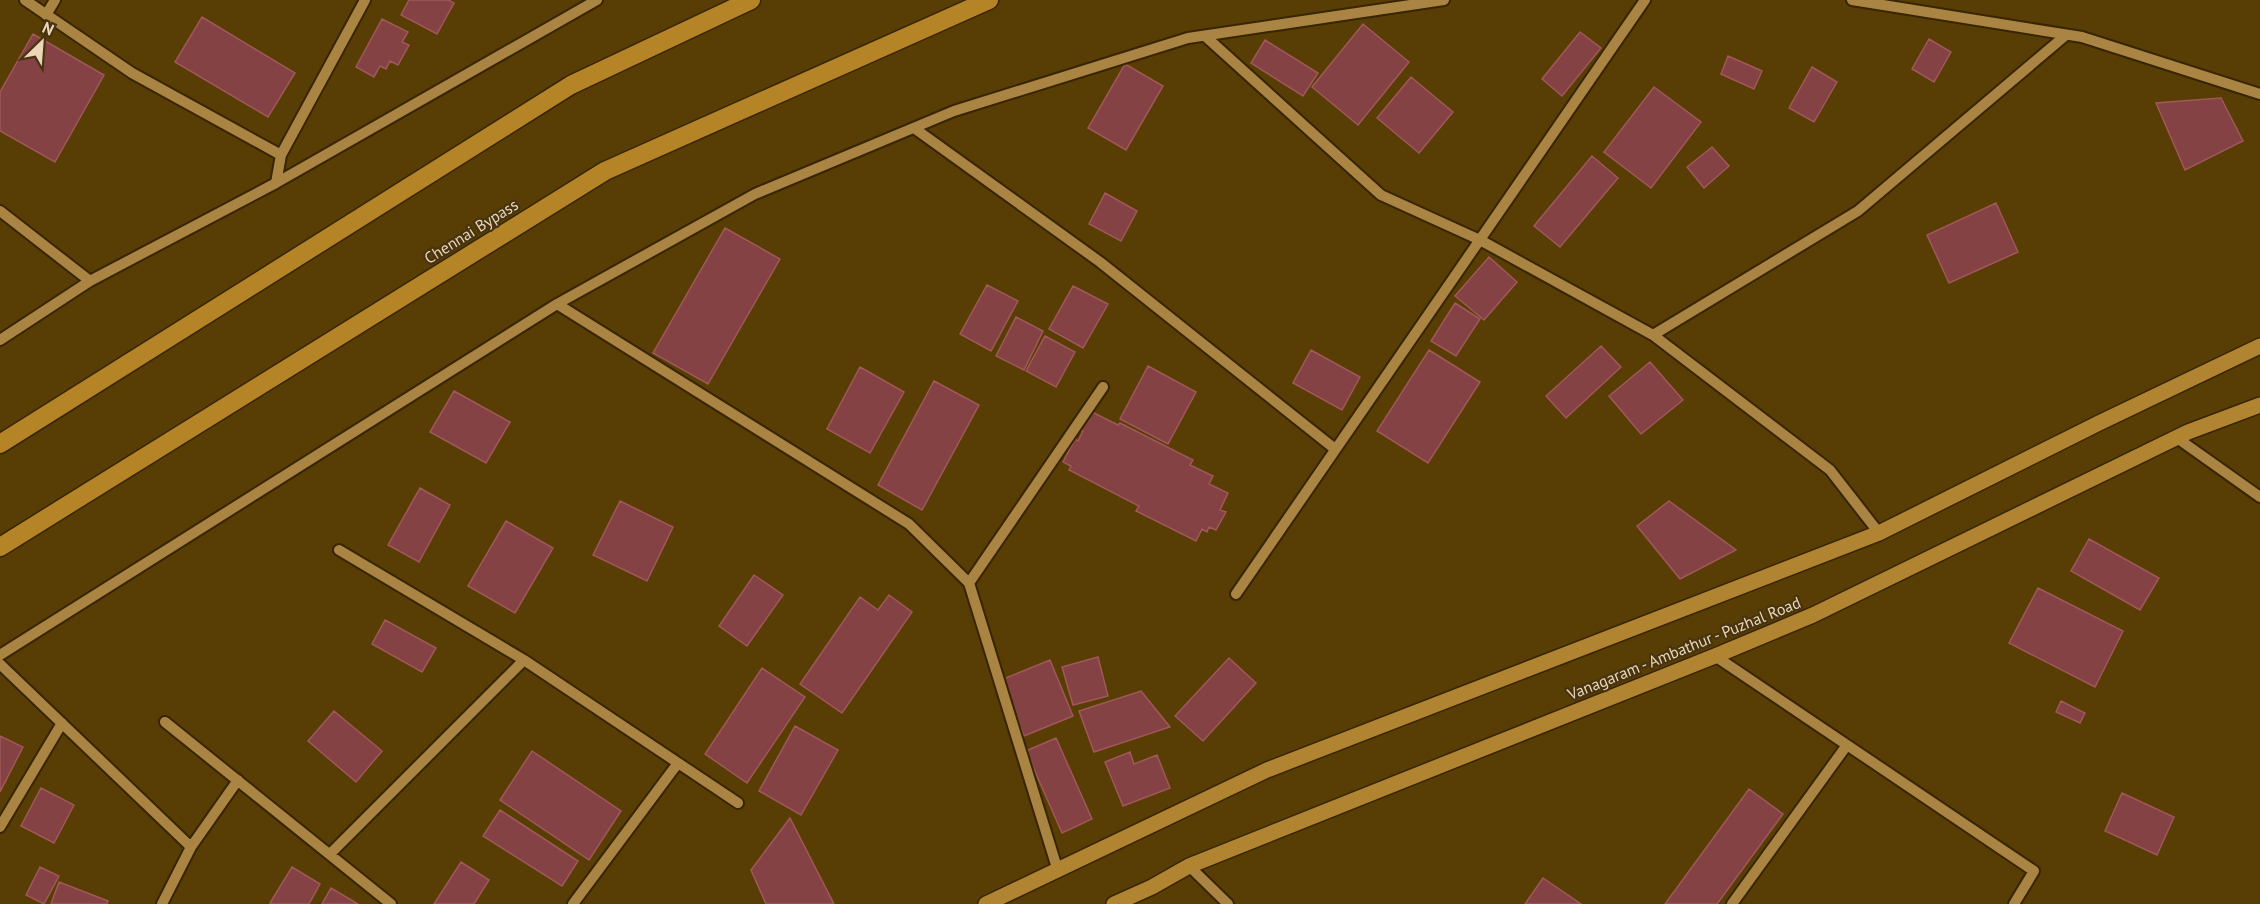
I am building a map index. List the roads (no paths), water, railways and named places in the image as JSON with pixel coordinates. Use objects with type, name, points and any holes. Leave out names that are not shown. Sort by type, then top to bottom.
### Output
[{"type":"highway","points":[[0,444],[571,86],[751,0]]},
{"type":"highway","name":"Chennai Bypass","points":[[0,547],[605,171],[989,0]]},
{"type":"main road","points":[[986,904],[1267,770],[1879,533],[2099,423],[2260,346]]},
{"type":"main road","name":"Vanagaram - Ambathur - Puzhal Road","points":[[1114,904],[1190,866],[1813,615],[2177,438],[2260,405]]},
{"type":"street","points":[[25,0],[132,73],[281,156]]},
{"type":"street","points":[[46,15],[55,0]]},
{"type":"street","points":[[276,183],[281,156],[365,0]]},
{"type":"street","points":[[0,340],[90,281],[276,183],[597,0]]},
{"type":"street","points":[[0,655],[557,304],[755,194],[965,108],[1188,38],[1444,0]]},
{"type":"street","points":[[1236,594],[1645,0]]},
{"type":"street","points":[[1852,0],[2082,37],[2260,94]]},
{"type":"street","points":[[1653,335],[1858,211],[2066,35]]},
{"type":"street","points":[[1205,36],[1381,195],[1480,240],[1653,335],[1830,470],[1879,533]]},
{"type":"street","points":[[914,128],[1100,262],[1335,449]]},
{"type":"street","points":[[0,211],[90,281]]},
{"type":"street","points":[[557,304],[909,524],[969,583],[1058,871]]},
{"type":"street","points":[[969,583],[1103,387]]},
{"type":"street","points":[[2177,438],[2260,497]]},
{"type":"street","points":[[339,550],[524,660],[738,803]]},
{"type":"street","points":[[1715,656],[2034,871],[2014,904]]},
{"type":"street","points":[[330,854],[524,660]]},
{"type":"street","points":[[0,664],[191,848]]},
{"type":"street","points":[[165,722],[391,904]]},
{"type":"street","points":[[0,827],[62,723]]},
{"type":"street","points":[[1732,904],[1847,745]]},
{"type":"street","points":[[573,904],[678,763]]},
{"type":"street","points":[[162,904],[191,848],[238,780]]},
{"type":"street","points":[[1190,866],[1228,904]]}]
